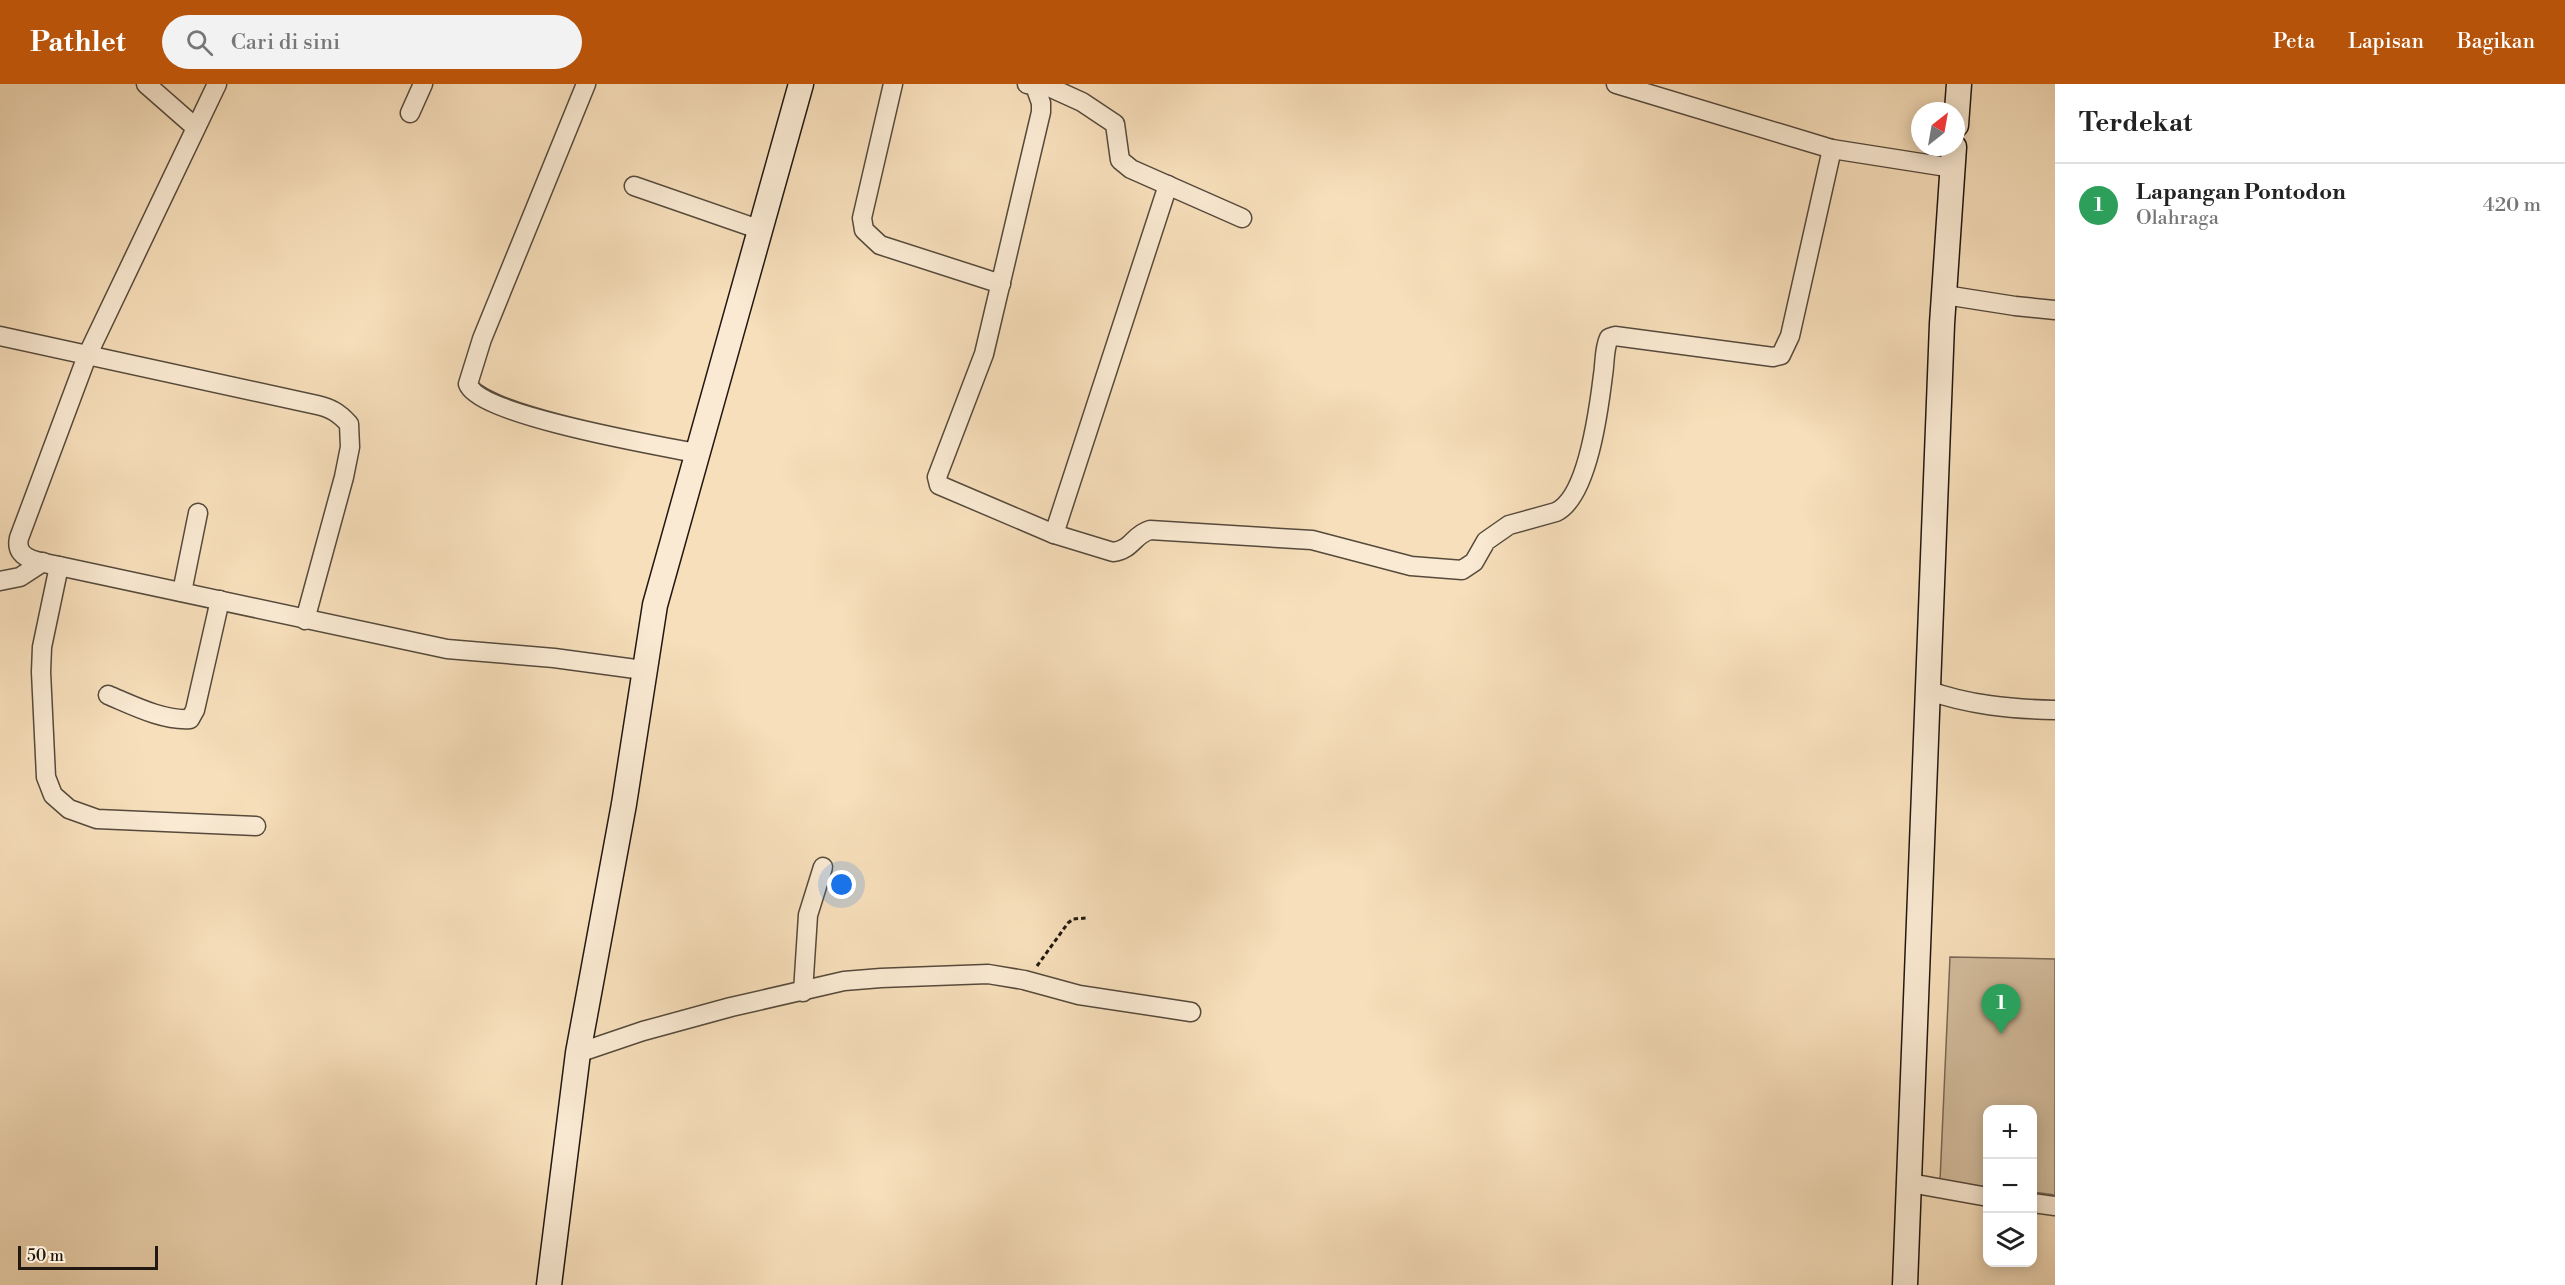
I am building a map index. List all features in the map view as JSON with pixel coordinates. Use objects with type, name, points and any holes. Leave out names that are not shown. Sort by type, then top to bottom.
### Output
[{"type":"street","points":[[146,84],[195,128]]},
{"type":"street","points":[[217,84],[87,356],[18,545],[23,556],[305,620],[447,649],[554,658],[643,670]]},
{"type":"street","points":[[410,113],[423,84]]},
{"type":"street","points":[[586,84],[489,323],[468,384],[470,389],[489,401],[553,423],[696,453]]},
{"type":"street","points":[[549,1285],[578,1053],[624,804],[643,670],[655,605],[801,84]]},
{"type":"street","points":[[893,84],[862,218],[864,230],[880,244],[1001,284]]},
{"type":"street","points":[[1617,84],[1638,87],[1832,149],[1954,158],[1945,295],[1927,690],[1905,1285]]},
{"type":"street","points":[[1958,102],[1959,84]]},
{"type":"street","points":[[1030,85],[1041,103],[1041,112],[1001,284],[982,360],[937,482],[945,488],[1054,534],[1113,552],[1123,551],[1141,532],[1150,530],[1312,540],[1411,566],[1462,570],[1470,566],[1486,541],[1509,525],[1556,512],[1563,509],[1571,500],[1588,459],[1609,338],[1615,336],[1773,357],[1781,355],[1790,336],[1832,149]]},
{"type":"street","points":[[1030,85],[1049,87],[1082,102],[1109,119],[1116,128],[1120,160],[1131,170],[1242,218]]},
{"type":"street","points":[[1054,534],[1168,185]]},
{"type":"street","points":[[634,186],[760,230]]},
{"type":"street","points":[[1945,295],[2015,306],[2055,309]]},
{"type":"street","points":[[0,336],[331,408],[349,424],[350,447],[344,477],[305,620]]},
{"type":"street","points":[[182,592],[198,513]]},
{"type":"street","points":[[0,581],[20,577],[51,564]]},
{"type":"street","points":[[51,564],[41,672],[46,777],[53,795],[69,809],[97,819],[256,826]]},
{"type":"street","points":[[108,695],[142,709],[181,720],[190,719],[195,710],[220,600]]},
{"type":"street","points":[[1927,690],[1952,699],[2015,709],[2055,710]]},
{"type":"street","points":[[803,992],[808,915],[823,867]]},
{"type":"street","points":[[578,1053],[701,1014],[844,981],[881,978],[988,974],[1024,980],[1079,995],[1191,1012]]},
{"type":"street","points":[[1910,1183],[1983,1196]]},
{"type":"street","points":[[2037,1204],[2055,1206]]},
{"type":"path","points":[[1024,980],[1052,948],[1068,923],[1073,919],[1086,918]]},
{"type":"shaded area","points":[[1950,957],[2055,959],[2055,1195],[2037,1193],[2037,1105],[1983,1105],[1983,1186],[1940,1181]]},
{"type":"place","name":"Lapangan Pontodon","points":[[2001,1034]]}]
